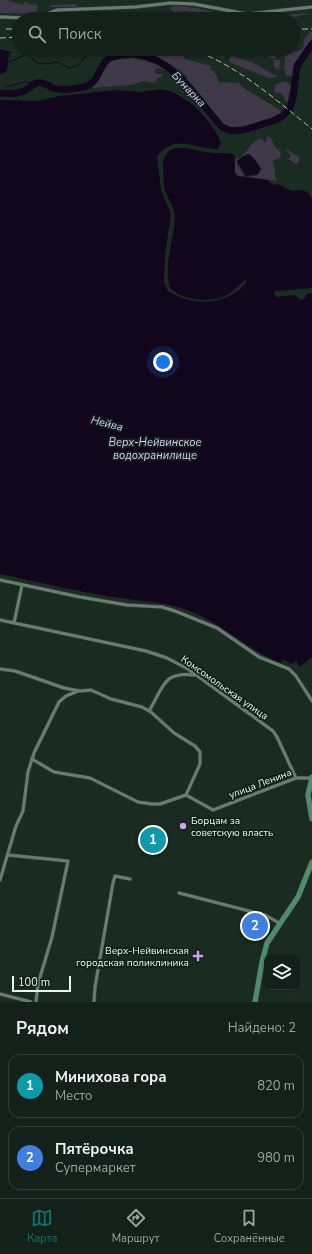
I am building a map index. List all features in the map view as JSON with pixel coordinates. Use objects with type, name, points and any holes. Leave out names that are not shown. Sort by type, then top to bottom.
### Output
[{"type":"main road","points":[[312,777],[308,795],[312,819]]},
{"type":"main road","points":[[255,1002],[266,947],[298,897],[312,862]]},
{"type":"street","points":[[52,12],[57,10],[135,7],[171,3],[194,4],[236,12]]},
{"type":"street","points":[[269,12],[312,8]]},
{"type":"street","points":[[0,17],[12,17]]},
{"type":"street","points":[[0,580],[112,602],[162,607],[175,611],[217,628],[259,657],[289,669],[296,676],[312,701]]},
{"type":"street","points":[[14,623],[22,585]]},
{"type":"street","name":"Комсомольская улица","points":[[0,620],[154,654],[172,660],[188,669],[275,734],[296,778]]},
{"type":"street","points":[[0,669],[15,671],[64,688],[80,691],[93,691],[111,699],[137,705],[149,711],[170,730],[195,746],[200,752],[200,764],[186,794],[160,804],[138,802],[90,778],[54,772],[32,759]]},
{"type":"street","points":[[149,711],[169,678],[179,674],[196,676]]},
{"type":"street","points":[[0,880],[2,868],[8,856],[16,826],[23,811],[32,759],[42,734],[60,702],[66,696],[80,691]]},
{"type":"street","name":"улица Ленина","points":[[186,794],[209,809],[216,810],[296,778],[312,777]]},
{"type":"street","points":[[8,856],[68,861],[52,937],[38,984],[36,1002]]},
{"type":"street","points":[[94,1002],[95,982],[115,876],[130,879]]},
{"type":"street","points":[[179,894],[260,914],[281,924]]},
{"type":"street","points":[[0,994],[31,1002]]},
{"type":"shaded area","points":[[0,0],[7,0],[23,5],[26,1],[29,4],[36,5],[38,8],[36,12],[0,13]]},
{"type":"shaded area","points":[[77,4],[76,7],[50,7],[51,5]]},
{"type":"shaded area","points":[[176,6],[214,12],[174,12],[169,8]]},
{"type":"shaded area","points":[[312,13],[300,16],[300,14]]},
{"type":"shaded area","points":[[310,32],[312,32],[312,40],[296,64],[293,76],[285,75],[285,56],[300,56],[300,50],[303,49],[304,40]]},
{"type":"shaded area","points":[[184,56],[185,59],[211,66],[210,70],[214,71],[219,82],[239,83],[242,87],[280,110],[282,114],[256,124],[241,127],[229,127],[214,116],[187,80],[187,76],[168,63],[155,57]]},
{"type":"shaded area","points":[[231,56],[252,62],[278,77],[269,78],[231,63],[229,60]]},
{"type":"shaded area","points":[[269,56],[275,56],[275,60],[280,60],[279,70],[274,67],[274,58],[268,58]]},
{"type":"shaded area","points":[[133,58],[159,65],[169,71],[156,68],[155,73],[165,75],[159,77],[155,83],[143,81],[132,85],[90,88],[108,63],[114,60]]},
{"type":"shaded area","points":[[286,81],[291,85],[287,103],[282,94],[274,92],[276,84]]},
{"type":"shaded area","points":[[267,136],[271,138],[275,147],[281,153],[280,158],[272,161],[277,181],[248,177],[258,175],[261,168],[250,154],[242,156],[254,142],[261,138],[266,143]]},
{"type":"shaded area","points":[[285,148],[299,157],[299,162],[296,164],[288,159],[291,156]]},
{"type":"shaded area","points":[[237,158],[239,160],[236,162],[244,176],[239,176],[235,172],[235,159]]},
{"type":"water","points":[[0,49],[11,52],[6,72],[0,74]]},
{"type":"water","name":"Верх-Нейвинское водохранилище","points":[[161,89],[180,96],[197,109],[212,126],[221,143],[218,149],[190,144],[176,144],[163,150],[157,156],[161,190],[171,214],[165,255],[164,283],[168,291],[188,300],[210,301],[231,295],[247,281],[245,280],[223,297],[210,300],[188,298],[170,288],[168,279],[168,261],[175,218],[174,210],[165,190],[163,169],[164,160],[167,153],[171,150],[184,148],[209,153],[233,154],[235,156],[235,173],[237,176],[267,180],[273,185],[278,184],[292,191],[301,190],[308,192],[312,199],[312,288],[276,291],[274,293],[277,297],[294,295],[301,300],[304,299],[307,294],[312,293],[312,657],[300,667],[296,661],[291,664],[283,659],[282,663],[269,657],[210,621],[197,614],[175,606],[85,592],[0,574],[0,100],[38,101],[59,96],[117,90],[140,92]]},
{"type":"water","points":[[248,154],[254,159],[261,169],[258,174],[246,176],[237,161]]},
{"type":"waterway","name":"Бунарка","points":[[147,56],[176,74],[189,87],[222,127],[231,131],[243,130],[273,121],[283,116],[290,108],[293,98],[297,66],[312,44]]},
{"type":"waterway","points":[[9,62],[22,56]]},
{"type":"waterway","points":[[31,56],[35,62],[45,64],[58,62],[69,68],[78,65],[86,56]]},
{"type":"waterway","name":"Бунарка","points":[[0,93],[12,94],[21,92],[34,84],[39,83],[61,89],[75,89],[87,86],[95,80],[104,63],[108,59],[118,56]]},
{"type":"waterway","points":[[6,87],[25,82],[35,83]]},
{"type":"railway","points":[[6,29],[12,29]]},
{"type":"railway","points":[[300,29],[312,29]]},
{"type":"railway","points":[[0,38],[12,37]]},
{"type":"railway","points":[[208,56],[240,73],[312,129]]},
{"type":"place","name":"Борцам за советскую власть","points":[[183,826]]},
{"type":"place","name":"Минихова гора","points":[[153,840]]},
{"type":"place","name":"Пятёрочка","points":[[255,926]]},
{"type":"place","name":"Верх-Нейвинская городская поликлиника","points":[[198,956]]},
{"type":"water label","name":"Нейва","points":[[107,423]]}]
